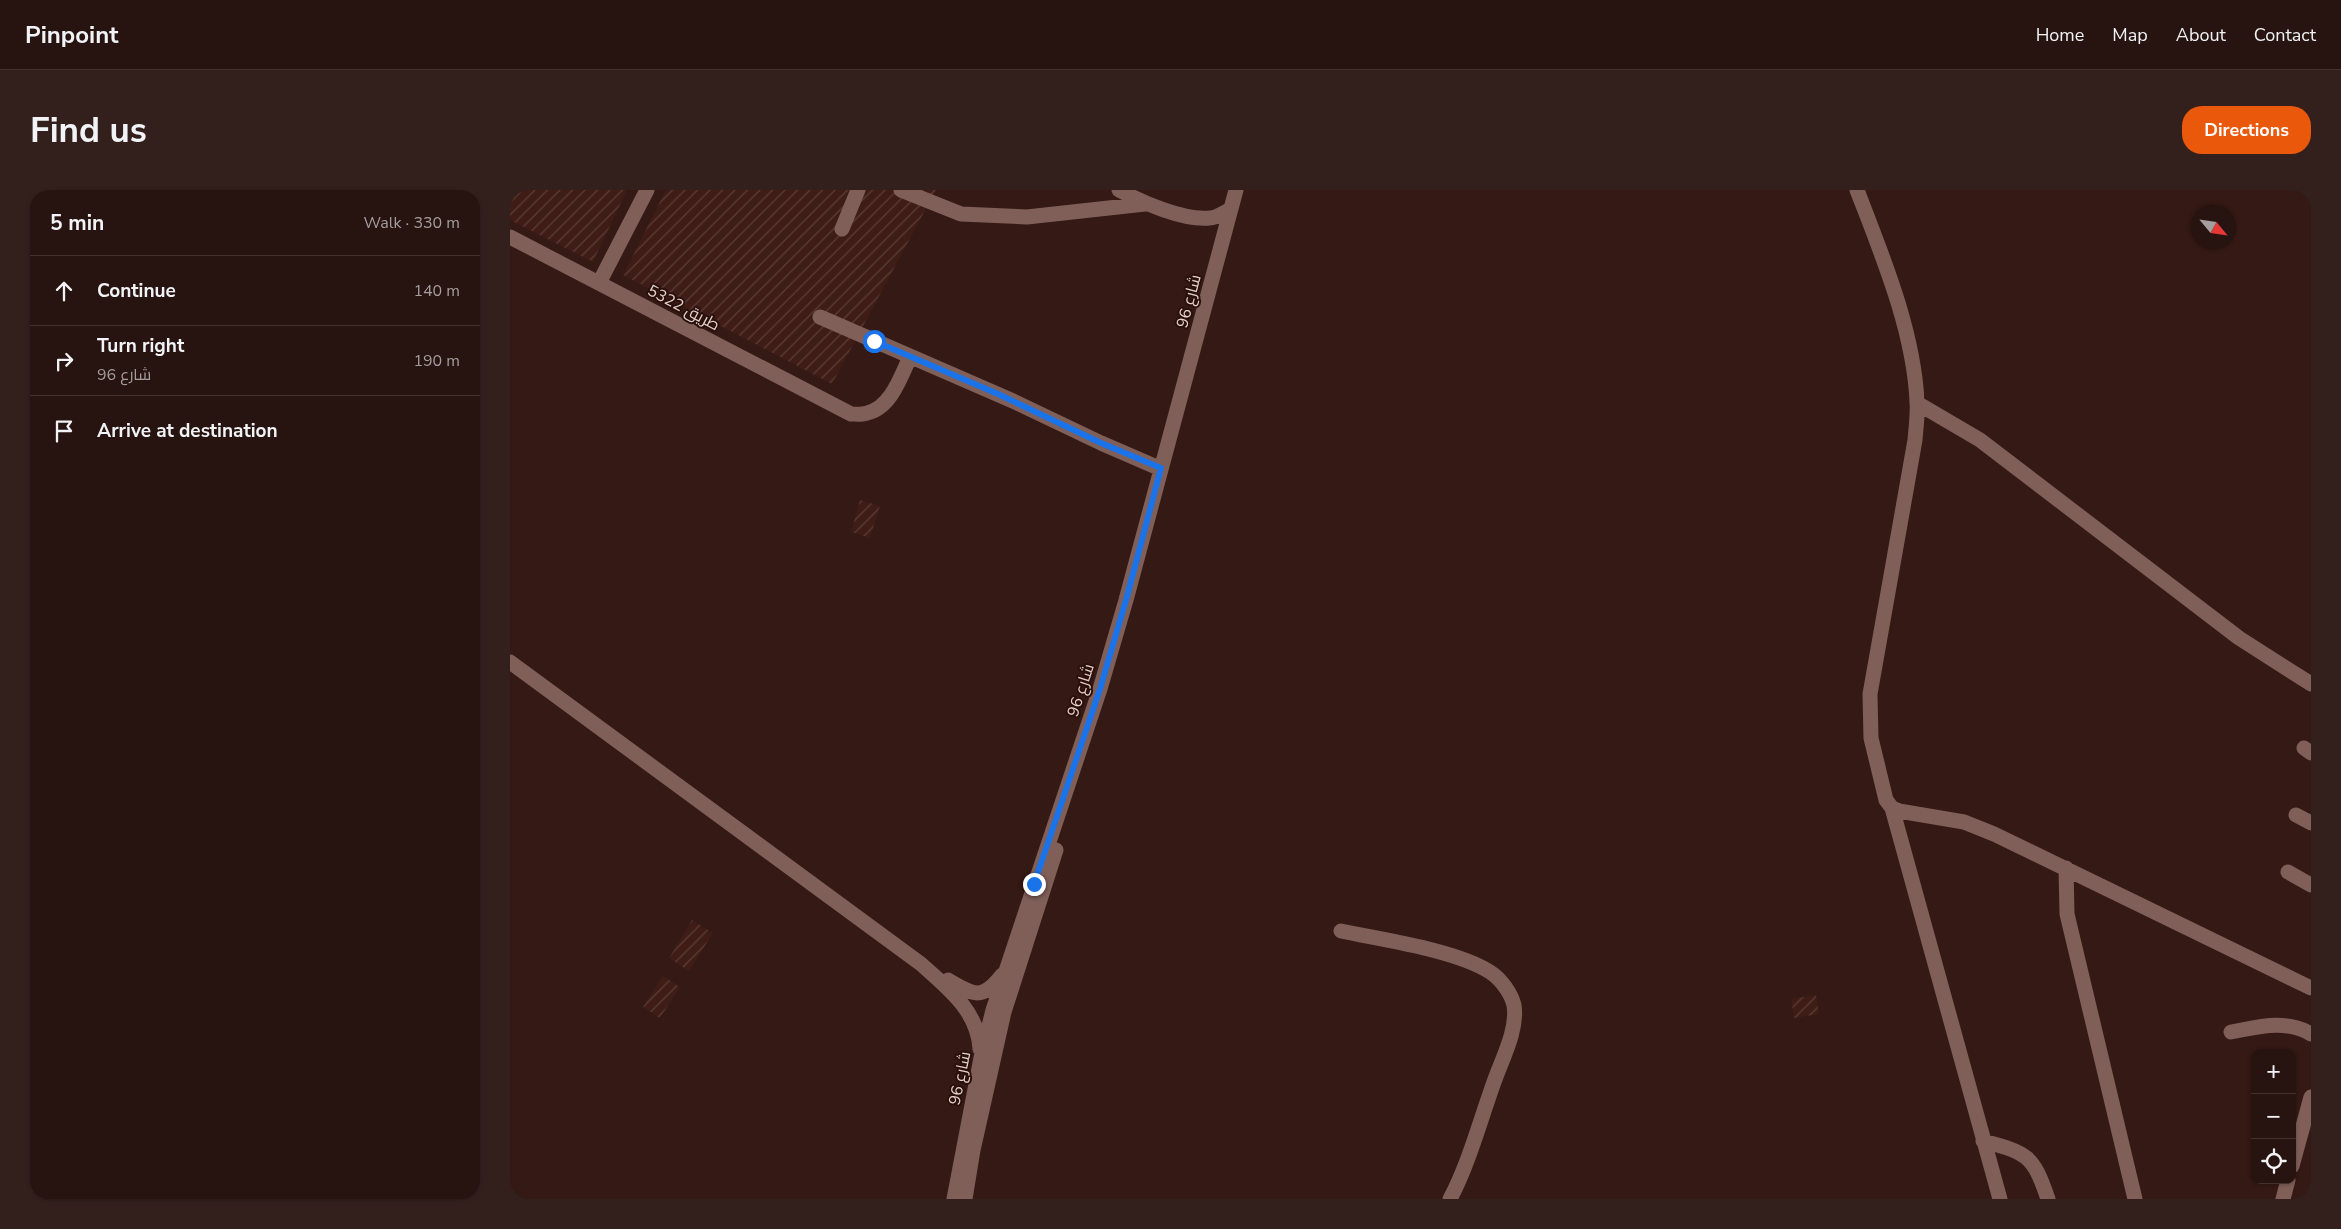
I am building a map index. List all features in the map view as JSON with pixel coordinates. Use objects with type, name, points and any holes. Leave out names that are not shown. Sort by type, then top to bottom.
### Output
[{"type":"street","points":[[599,283],[647,190]]},
{"type":"street","points":[[842,228],[858,190]]},
{"type":"street","points":[[901,190],[961,214],[1027,217],[1145,204]]},
{"type":"street","points":[[1119,190],[1145,204],[1192,216],[1210,218],[1231,209]]},
{"type":"street","name":"شارع 96","points":[[954,1199],[981,1058],[1006,969],[1100,689],[1126,600],[1236,190]]},
{"type":"street","name":"شارع 96","points":[[965,1199],[973,1150],[1004,1012],[1135,604],[1179,435],[1247,190]]},
{"type":"street","points":[[1857,190],[1902,319],[1914,370],[1917,403],[1915,440],[1870,694],[1870,738],[1886,800],[1892,808],[2000,1199]]},
{"type":"street","name":"طريق 5322","points":[[510,237],[851,414],[868,413],[884,403],[897,386],[910,357]]},
{"type":"street","points":[[820,317],[1013,401],[1118,451],[1161,468]]},
{"type":"street","points":[[1917,403],[1980,440],[2239,638],[2311,684]]},
{"type":"street","points":[[510,662],[921,964],[957,996],[973,1018],[980,1034],[981,1058]]},
{"type":"street","points":[[1892,808],[1898,811],[1964,822],[2066,868],[2311,988]]},
{"type":"street","points":[[2296,815],[2311,823]]},
{"type":"street","points":[[2066,868],[2067,914],[2135,1199]]},
{"type":"street","points":[[2288,872],[2311,885]]},
{"type":"street","points":[[1341,931],[1443,953],[1472,963],[1492,973],[1510,992],[1514,1007],[1512,1029],[1470,1149],[1450,1199]]},
{"type":"street","points":[[921,964],[973,993],[991,989],[1006,969]]},
{"type":"street","points":[[2231,1032],[2280,1025],[2294,1026],[2311,1034]]},
{"type":"street","points":[[2296,1151],[2311,1097]]},
{"type":"street","points":[[1983,1141],[2024,1155],[2035,1166],[2048,1199]]},
{"type":"street","points":[[2283,1199],[2287,1184]]},
{"type":"shaded area","points":[[510,190],[627,190],[593,262],[510,220]]},
{"type":"shaded area","points":[[666,190],[936,190],[832,384],[623,275]]},
{"type":"shaded area","points":[[860,500],[880,506],[870,538],[851,532]]},
{"type":"shaded area","points":[[692,920],[713,933],[689,971],[669,958]]},
{"type":"shaded area","points":[[663,976],[680,987],[660,1018],[643,1007]]},
{"type":"shaded area","points":[[1816,995],[1819,1014],[1794,1018],[1791,999]]},
{"type":"route","points":[[874,341],[998,394],[1118,451],[1161,468],[1100,689],[1034,884]]}]
